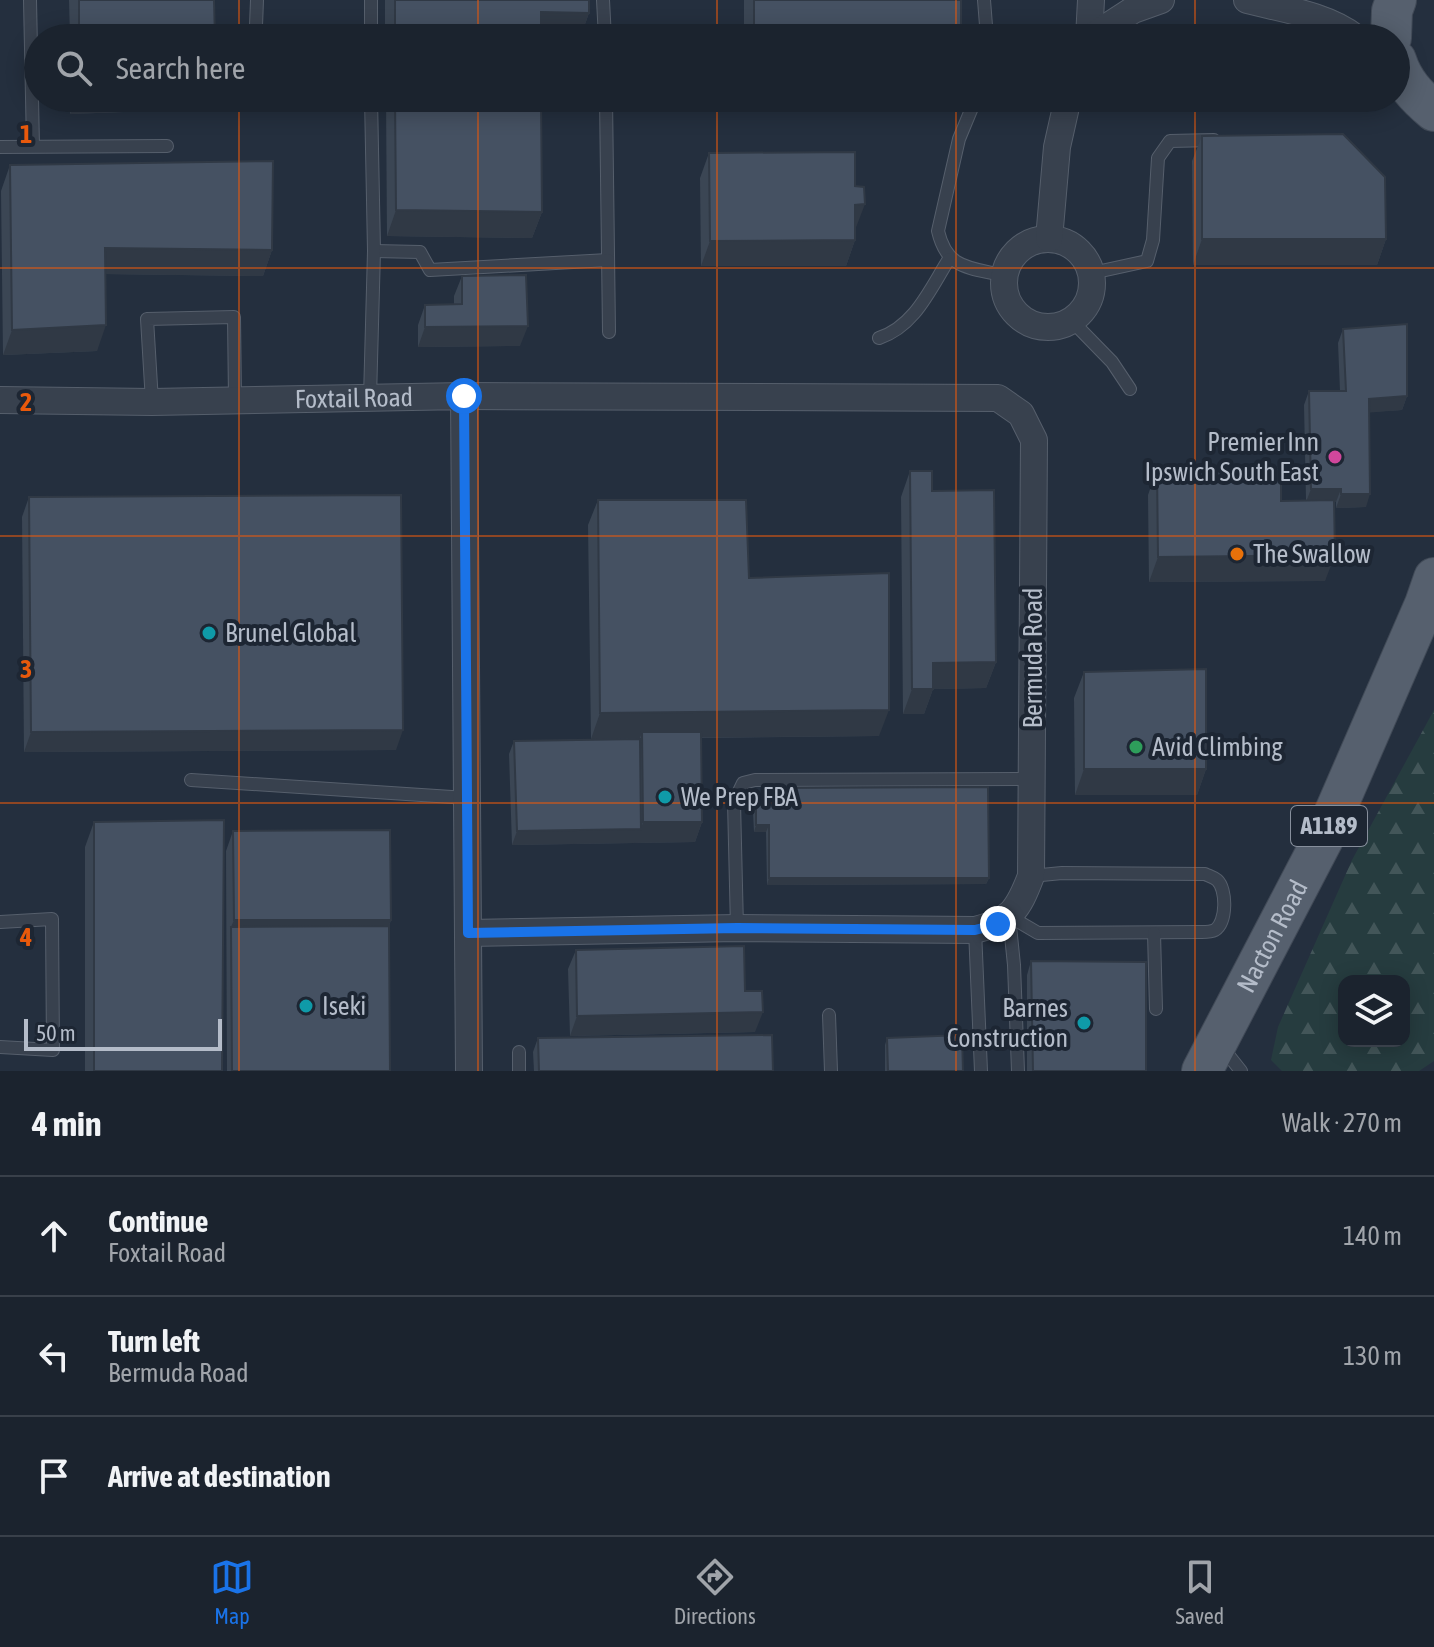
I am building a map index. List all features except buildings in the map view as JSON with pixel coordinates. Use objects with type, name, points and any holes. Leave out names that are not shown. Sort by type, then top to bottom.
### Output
[{"type":"main road","points":[[1393,24],[1392,11],[1396,0]]},
{"type":"main road","points":[[1410,87],[1414,95],[1434,111]]},
{"type":"main road","name":"Nacton Road","points":[[1220,1061],[1323,839],[1434,578]]},
{"type":"street","points":[[1090,24],[1091,0]]},
{"type":"street","points":[[1112,24],[1133,10],[1161,0]]},
{"type":"street","points":[[1247,0],[1331,24]]},
{"type":"street","points":[[1049,239],[1057,147],[1065,112]]},
{"type":"street","points":[[1049,239],[1063,241],[1076,248],[1086,259],[1092,273],[1093,287],[1082,312],[1072,321],[1053,327],[1029,323],[1017,315],[1005,290],[1005,276],[1015,254],[1025,245],[1049,239]]},
{"type":"street","points":[[464,396],[469,1071]]},
{"type":"street","name":"Foxtail Road","points":[[0,400],[152,402],[464,396]]},
{"type":"street","name":"Bermuda Road","points":[[464,396],[998,398],[1021,414],[1034,440],[1031,876],[1021,902],[1009,916]]},
{"type":"street","points":[[468,933],[737,928],[975,930],[998,924],[1009,916]]},
{"type":"lane","points":[[30,0],[30,24]]},
{"type":"lane","points":[[256,24],[257,0]]},
{"type":"lane","points":[[371,0],[371,24]]},
{"type":"lane","points":[[603,0],[604,24]]},
{"type":"lane","points":[[984,0],[986,24]]},
{"type":"lane","points":[[32,112],[33,146]]},
{"type":"lane","points":[[370,398],[374,251],[371,112]]},
{"type":"lane","points":[[606,112],[609,332]]},
{"type":"lane","points":[[970,112],[959,139],[938,231],[949,259],[1005,276]]},
{"type":"lane","points":[[1092,273],[1147,261],[1153,240],[1158,158],[1170,141],[1229,139]]},
{"type":"lane","points":[[0,147],[167,146]]},
{"type":"lane","points":[[374,251],[420,252],[430,270],[608,260]]},
{"type":"lane","points":[[879,338],[894,334],[912,318],[949,259]]},
{"type":"lane","points":[[152,402],[147,319],[234,317],[235,399]]},
{"type":"lane","points":[[1072,321],[1112,362],[1130,389]]},
{"type":"lane","points":[[737,928],[734,802],[743,783],[755,780],[1032,779]]},
{"type":"lane","points":[[191,780],[467,798]]},
{"type":"lane","points":[[1009,916],[1038,933],[1216,930],[1220,924],[1224,899],[1222,888],[1217,880],[1205,874],[1062,873],[1031,876]]},
{"type":"lane","points":[[1009,916],[1018,1071]]},
{"type":"lane","points":[[0,922],[52,919],[53,1050],[0,1047]]},
{"type":"lane","points":[[975,930],[981,1071]]},
{"type":"lane","points":[[1154,933],[1156,1009]]},
{"type":"lane","points":[[829,1015],[831,1071]]},
{"type":"lane","points":[[519,1052],[519,1071]]},
{"type":"green space","points":[[1434,710],[1434,1061],[1419,1071],[1282,1071],[1271,1060],[1278,1027],[1352,860]]},
{"type":"place","name":"Premier Inn Ipswich South East","points":[[1335,457]]},
{"type":"place","name":"The Swallow","points":[[1237,554]]},
{"type":"place","name":"Brunel Global","points":[[209,633]]},
{"type":"place","name":"Avid Climbing","points":[[1136,747]]},
{"type":"place","name":"We Prep FBA","points":[[665,797]]},
{"type":"place","name":"Iseki","points":[[306,1006]]},
{"type":"place","name":"Barnes Construction","points":[[1084,1023]]},
{"type":"route","points":[[464,396],[468,933],[737,928],[975,930],[998,924]]}]
